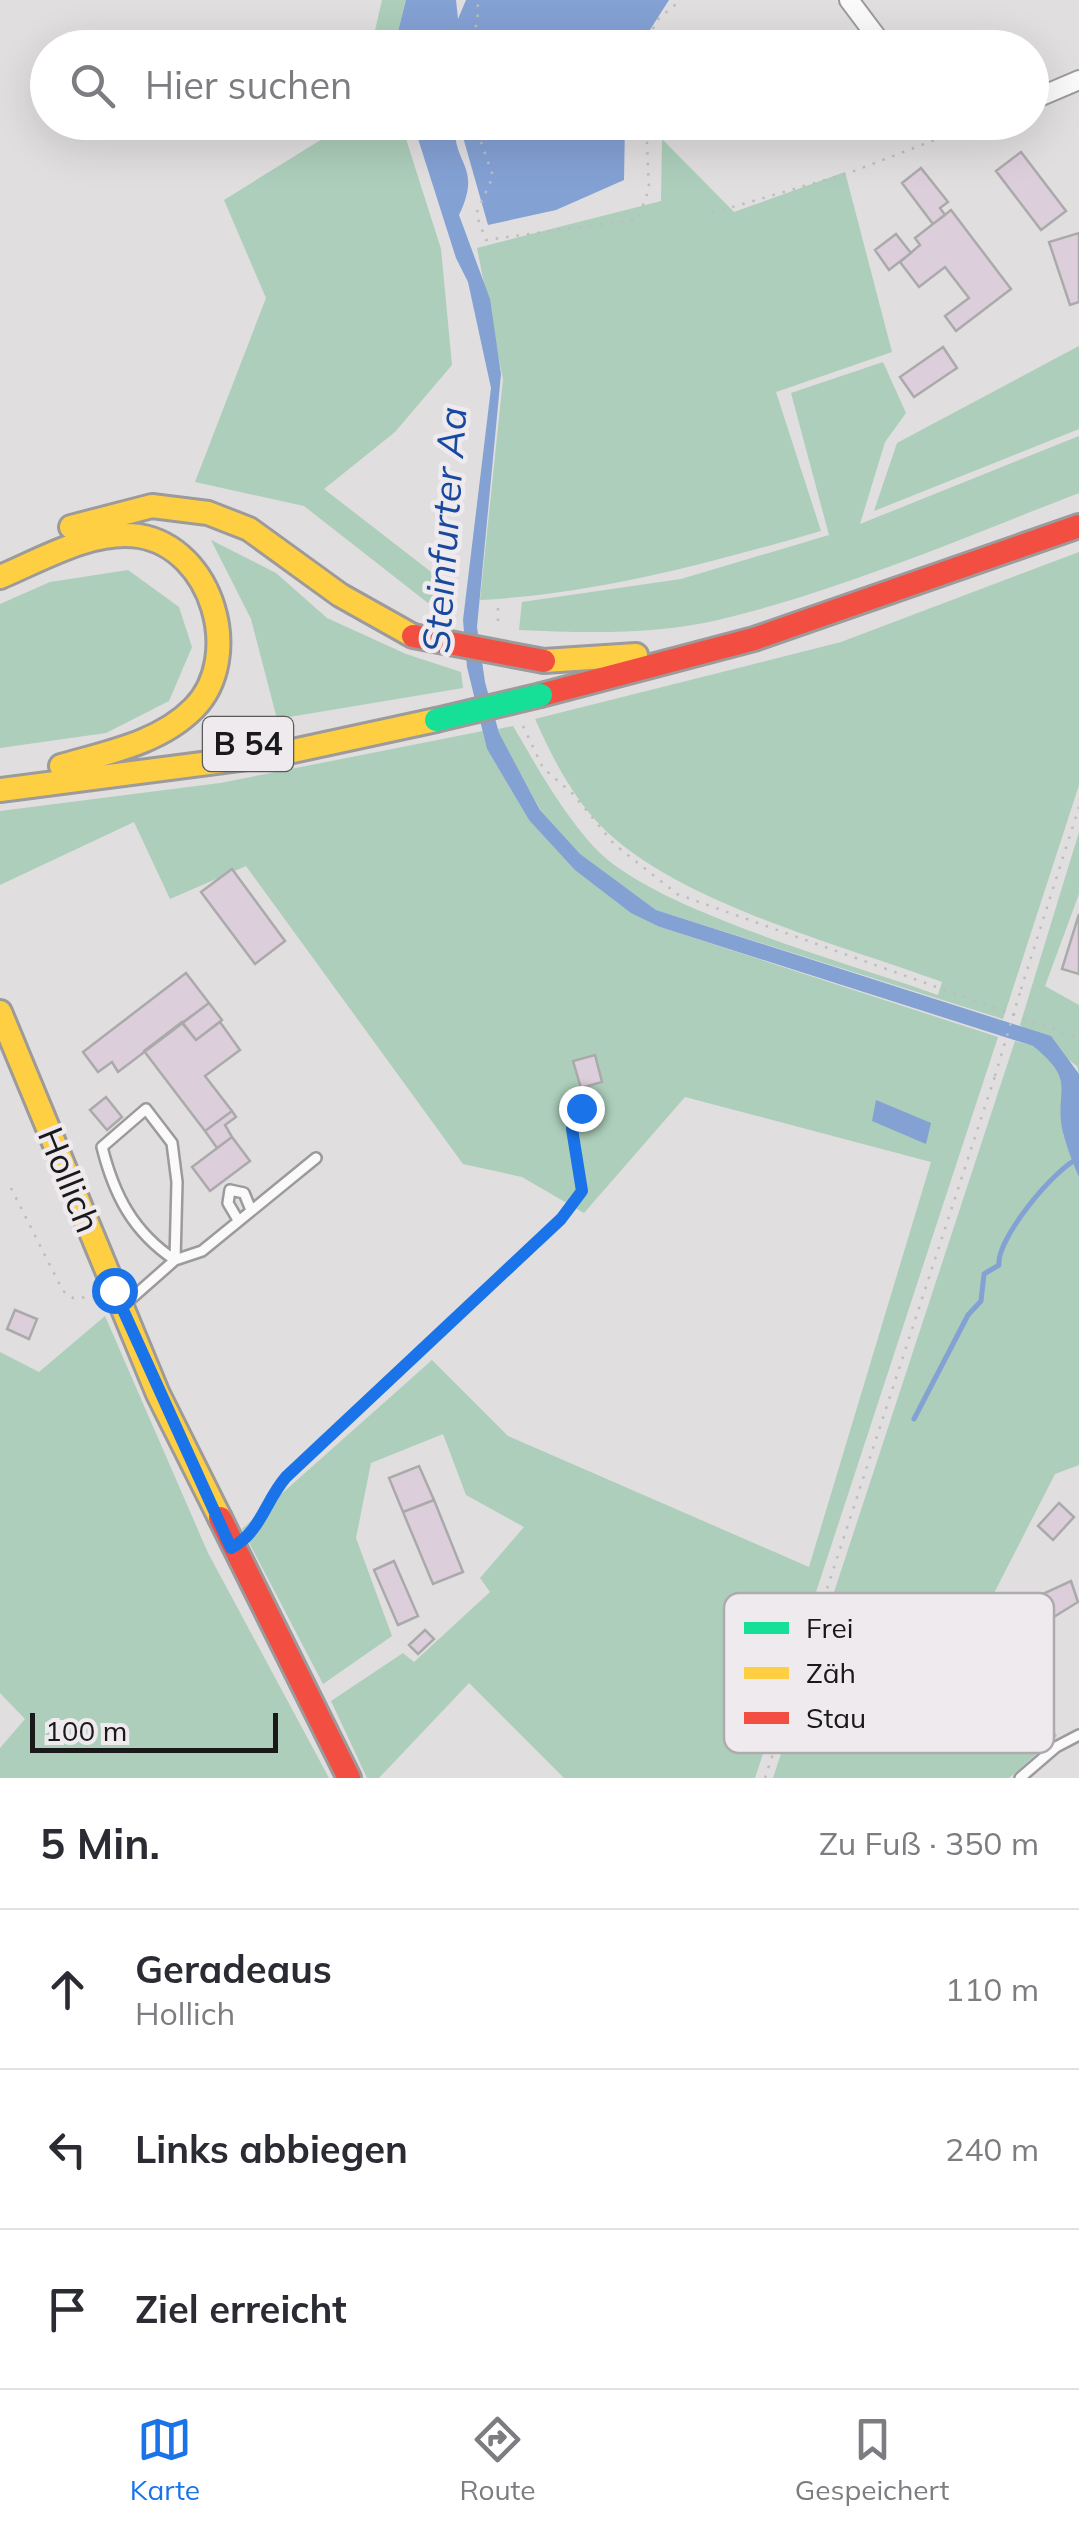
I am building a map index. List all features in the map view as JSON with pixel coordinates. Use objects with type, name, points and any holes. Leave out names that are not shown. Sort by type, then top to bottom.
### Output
[{"type":"main road","points":[[0,556],[72,526],[152,506],[208,513],[263,538],[340,595],[414,636],[544,661],[627,656],[754,639]]},
{"type":"main road","name":"B 54","points":[[0,790],[280,754],[542,696],[754,639],[1079,526]]},
{"type":"main road","points":[[0,578],[82,543],[140,536],[178,558],[203,588],[219,622],[216,664],[204,696],[172,725],[127,746],[61,766]]},
{"type":"main road","name":"B 54","points":[[0,772],[367,724],[436,720]]},
{"type":"main road","name":"Hollich","points":[[0,1012],[118,1298],[231,1548],[349,1778]]},
{"type":"street","points":[[849,0],[872,30]]},
{"type":"street","points":[[1049,93],[1079,80]]},
{"type":"lane","points":[[146,1109],[172,1143],[177,1182],[175,1260],[152,1245],[130,1220],[110,1182],[102,1147],[146,1109]]},
{"type":"lane","points":[[118,1298],[175,1260],[202,1250],[316,1158]]},
{"type":"lane","points":[[238,1220],[228,1204],[230,1190],[239,1188],[251,1210]]},
{"type":"lane","points":[[1054,1749],[1079,1735]]},
{"type":"lane","points":[[1020,1778],[1049,1753]]},
{"type":"path","points":[[475,0],[478,8],[475,30]]},
{"type":"path","points":[[652,30],[657,20],[681,0]]},
{"type":"path","points":[[480,140],[492,176],[476,214],[487,242],[638,219],[649,189],[647,140]]},
{"type":"path","points":[[712,213],[849,173],[937,140]]},
{"type":"path","points":[[498,608],[498,640]]},
{"type":"path","points":[[521,723],[542,768],[573,794],[614,844],[678,894],[1079,1038]]},
{"type":"path","points":[[826,1593],[1079,807]]},
{"type":"path","points":[[231,1548],[254,1532],[268,1498],[286,1477],[561,1219],[582,1191],[572,1129],[581,1108]]},
{"type":"path","points":[[11,1188],[62,1291],[85,1300],[118,1298]]},
{"type":"path","points":[[765,1778],[773,1753]]},
{"type":"green space","points":[[382,0],[406,0],[398,30],[375,30]]},
{"type":"green space","points":[[321,140],[406,140],[441,249],[452,365],[395,432],[324,489],[448,585],[428,603],[304,506],[195,482],[266,298],[224,200]]},
{"type":"green space","points":[[662,140],[734,212],[845,172],[892,352],[776,392],[821,531],[610,584],[480,600],[503,379],[477,248],[661,201]]},
{"type":"green space","points":[[1079,346],[1079,429],[874,511],[897,443]]},
{"type":"green space","points":[[883,362],[906,413],[885,442],[860,524],[1079,436],[1079,493],[855,579],[718,620],[644,631],[519,630],[522,602],[681,579],[829,535],[791,393]]},
{"type":"green space","points":[[211,540],[276,573],[327,618],[406,654],[461,672],[463,688],[277,719],[251,619]]},
{"type":"green space","points":[[1079,552],[1079,785],[1003,1019],[656,910],[579,854],[541,811],[499,734],[498,729],[513,726],[571,819],[594,847],[622,870],[705,913],[938,995],[942,982],[771,922],[686,885],[648,863],[615,839],[578,799],[535,719],[841,642]]},
{"type":"green space","points":[[128,570],[179,607],[192,647],[169,701],[106,733],[0,748],[0,604],[50,582]]},
{"type":"green space","points":[[483,731],[487,749],[529,820],[660,927],[998,1037],[816,1593],[724,1593],[724,1753],[763,1753],[755,1778],[564,1778],[469,1683],[379,1778],[367,1778],[331,1701],[403,1653],[414,1662],[490,1592],[480,1578],[524,1527],[466,1495],[443,1434],[371,1463],[356,1538],[392,1636],[323,1684],[242,1529],[432,1360],[508,1436],[809,1567],[931,1162],[685,1097],[584,1213],[522,1177],[463,1164],[246,866],[170,899],[134,822],[0,885],[0,811],[220,783]]},
{"type":"green space","points":[[1079,832],[1079,894],[1045,986],[1079,1005],[1079,1074],[1077,1066],[1020,1025]]},
{"type":"green space","points":[[1015,1041],[1033,1046],[1057,1061],[1066,1080],[1063,1134],[1079,1177],[1079,1465],[1055,1474],[994,1593],[834,1593]]},
{"type":"green space","points":[[105,1316],[208,1553],[329,1778],[0,1778],[0,1748],[25,1719],[0,1693],[0,1352],[39,1372]]},
{"type":"green space","points":[[781,1753],[1038,1753],[1009,1778],[773,1778]]},
{"type":"water","points":[[406,0],[456,0],[458,19],[466,0],[669,0],[650,30],[398,30]]},
{"type":"water","points":[[418,140],[456,140],[468,185],[459,215],[490,299],[501,374],[477,627],[485,682],[499,733],[540,810],[580,854],[656,910],[1051,1036],[1079,1074],[1079,1177],[1063,1133],[1060,1078],[1033,1046],[660,927],[631,913],[575,870],[529,820],[487,749],[467,667],[463,620],[491,388],[468,282],[456,258]]},
{"type":"water","points":[[464,140],[625,140],[624,180],[556,210],[488,225]]},
{"type":"water","points":[[876,1100],[931,1123],[926,1144],[872,1121]]},
{"type":"building","points":[[1021,152],[1066,211],[1041,230],[996,171]]},
{"type":"building","points":[[921,168],[948,202],[940,208],[945,215],[933,224],[902,183]]},
{"type":"building","points":[[951,210],[1011,289],[956,331],[945,316],[969,298],[945,267],[919,287],[900,262],[920,245],[915,238]]},
{"type":"building","points":[[1079,233],[1079,302],[1070,305],[1049,242]]},
{"type":"building","points":[[896,234],[911,253],[889,270],[875,250]]},
{"type":"building","points":[[943,347],[957,368],[914,397],[900,377]]},
{"type":"building","points":[[232,869],[285,941],[255,964],[201,892]]},
{"type":"building","points":[[1079,914],[1079,974],[1062,969]]},
{"type":"building","points":[[186,973],[209,1003],[118,1072],[112,1062],[98,1072],[83,1052]]},
{"type":"building","points":[[209,1003],[222,1020],[196,1040],[182,1023]]},
{"type":"building","points":[[182,1022],[196,1040],[220,1022],[240,1050],[205,1076],[232,1111],[205,1131],[144,1051]]},
{"type":"building","points":[[595,1055],[602,1082],[581,1088],[573,1061]]},
{"type":"building","points":[[106,1097],[122,1117],[107,1130],[90,1110]]},
{"type":"building","points":[[232,1111],[236,1117],[225,1125],[232,1137],[217,1148],[205,1131]]},
{"type":"building","points":[[232,1137],[250,1161],[210,1191],[192,1167]]},
{"type":"building","points":[[15,1310],[37,1319],[29,1339],[7,1329]]},
{"type":"building","points":[[419,1466],[434,1500],[403,1512],[389,1478]]},
{"type":"building","points":[[434,1500],[463,1572],[433,1584],[403,1512]]},
{"type":"building","points":[[1059,1503],[1074,1517],[1053,1540],[1038,1526]]},
{"type":"building","points":[[394,1561],[418,1616],[398,1625],[374,1570]]},
{"type":"building","points":[[1071,1581],[1078,1602],[1054,1617],[1054,1593],[1045,1593]]},
{"type":"building","points":[[425,1630],[434,1639],[418,1654],[409,1645]]},
{"type":"waterway","points":[[914,1419],[968,1315],[981,1301],[984,1274],[999,1265],[1007,1239],[1029,1206],[1056,1175],[1079,1158]]},
{"type":"traffic: slow","points":[[71,527],[152,506],[208,513],[249,529],[340,595],[413,636]]},
{"type":"traffic: slow","points":[[0,577],[85,541],[139,536],[165,545],[186,561],[202,582],[213,607],[217,661],[209,686],[194,708],[149,738],[61,766]]},
{"type":"traffic: slow","points":[[544,661],[636,655]]},
{"type":"traffic: slow","points":[[0,790],[279,754],[436,720]]},
{"type":"traffic: slow","points":[[0,1012],[158,1394],[220,1518]]},
{"type":"traffic: jam","points":[[541,695],[754,639],[1079,526]]},
{"type":"traffic: jam","points":[[413,636],[544,661]]},
{"type":"traffic: jam","points":[[220,1518],[349,1778]]},
{"type":"traffic: fast","points":[[436,720],[541,695]]},
{"type":"route","points":[[114,1290],[231,1548],[254,1532],[268,1498],[286,1477],[561,1219],[582,1191],[572,1129],[581,1108]]},
{"type":"water label","name":"Steinfurter Aa","points":[[445,530]]}]
